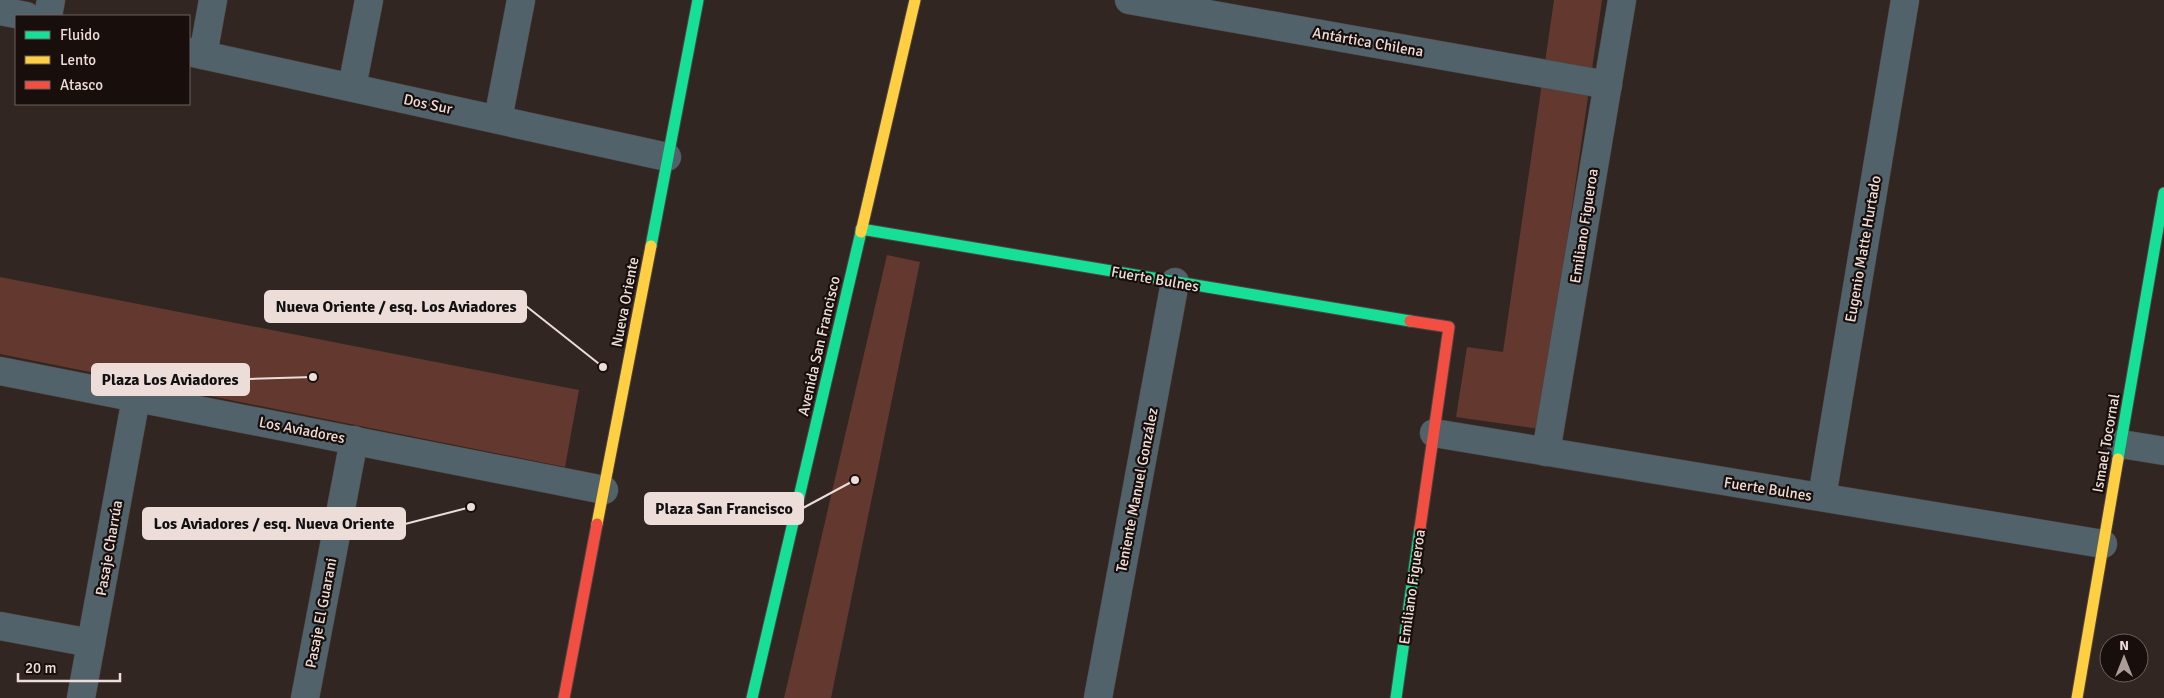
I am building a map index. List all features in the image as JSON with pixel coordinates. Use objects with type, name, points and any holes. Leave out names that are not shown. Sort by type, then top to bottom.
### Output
[{"type":"street","points":[[48,15],[51,0]]},
{"type":"street","points":[[196,53],[214,0]]},
{"type":"street","points":[[352,87],[369,0]]},
{"type":"street","points":[[498,119],[521,0]]},
{"type":"street","name":"Nueva Oriente","points":[[564,698],[698,0]]},
{"type":"street","name":"Avenida San Francisco","points":[[752,698],[915,0]]},
{"type":"street","name":"Antártica Chilena","points":[[1129,0],[1608,85]]},
{"type":"street","name":"Emiliano Figueroa","points":[[1546,452],[1622,0]]},
{"type":"street","name":"Eugenio Matte Hurtado","points":[[1822,497],[1905,0]]},
{"type":"street","points":[[0,10],[22,15]]},
{"type":"street","name":"Dos Sur","points":[[196,53],[668,156]]},
{"type":"street","name":"Ismael Tocornal","points":[[2077,698],[2164,193]]},
{"type":"street","name":"Fuerte Bulnes","points":[[862,229],[1449,328]]},
{"type":"street","name":"Teniente Manuel González","points":[[1098,698],[1175,282]]},
{"type":"street","name":"Emiliano Figueroa","points":[[1400,697],[1449,328]]},
{"type":"street","name":"Los Aviadores","points":[[0,371],[604,490]]},
{"type":"street","name":"Pasaje Charrúa","points":[[81,698],[136,398]]},
{"type":"street","name":"Fuerte Bulnes","points":[[1434,433],[2103,544]]},
{"type":"street","name":"Pasaje El Guarani","points":[[306,698],[354,440]]},
{"type":"street","points":[[2121,444],[2164,451]]},
{"type":"street","points":[[0,626],[91,643]]},
{"type":"shaded area","points":[[1554,0],[1602,0],[1540,429],[1456,417],[1467,347],[1503,352]]},
{"type":"shaded area","points":[[887,255],[920,262],[831,698],[784,698]]},
{"type":"shaded area","points":[[0,277],[579,390],[565,467],[0,354]]},
{"type":"traffic: fast","points":[[651,246],[698,0]]},
{"type":"traffic: fast","points":[[2118,459],[2164,193]]},
{"type":"traffic: fast","points":[[861,229],[1410,321]]},
{"type":"traffic: fast","points":[[752,698],[861,232]]},
{"type":"traffic: fast","points":[[1396,698],[1420,528]]},
{"type":"traffic: slow","points":[[861,232],[915,0]]},
{"type":"traffic: slow","points":[[597,524],[651,246]]},
{"type":"traffic: slow","points":[[2077,698],[2118,459]]},
{"type":"traffic: jam","points":[[1410,321],[1449,327],[1420,528]]},
{"type":"traffic: jam","points":[[564,698],[597,524]]},
{"type":"place","name":"Nueva Oriente / esq. Los Aviadores","points":[[603,367]]},
{"type":"place","name":"Plaza Los Aviadores","points":[[313,377]]},
{"type":"place","name":"Plaza San Francisco","points":[[855,480]]},
{"type":"place","name":"Los Aviadores / esq. Nueva Oriente","points":[[471,507]]}]
